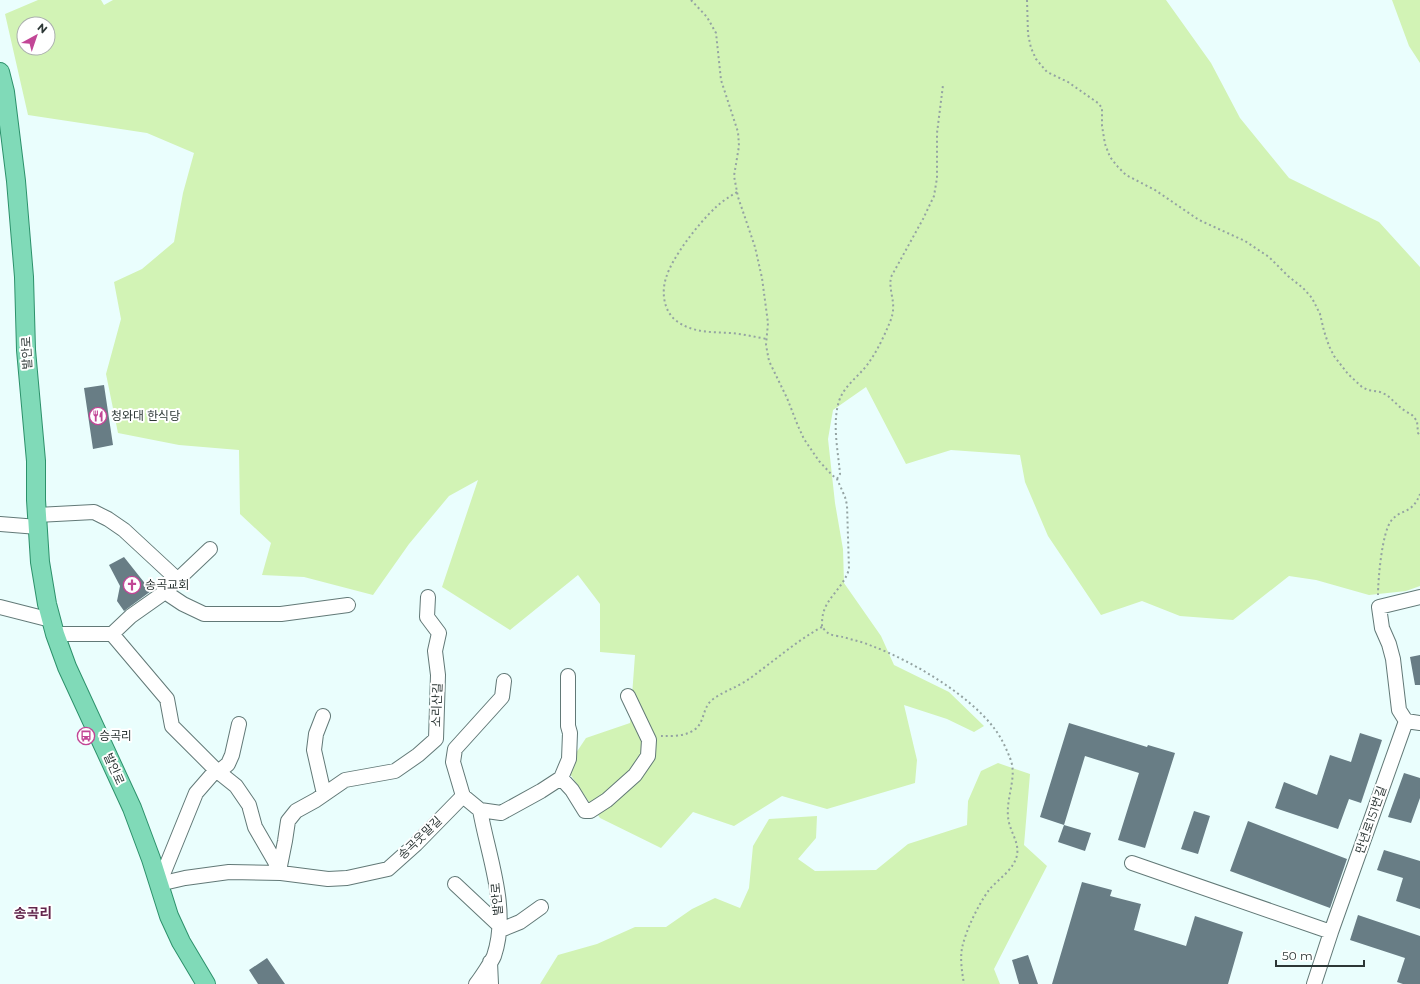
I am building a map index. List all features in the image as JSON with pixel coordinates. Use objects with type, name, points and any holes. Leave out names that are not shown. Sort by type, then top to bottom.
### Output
[{"type":"main road","name":"발안로","points":[[0,72],[5,92],[16,181],[24,277],[26,350],[36,461],[37,521],[40,562],[53,627],[73,681],[132,808],[151,859],[169,916],[181,942],[206,984]]},
{"type":"street","points":[[0,524],[37,521],[94,512],[108,519],[124,530],[178,580]]},
{"type":"street","points":[[112,634],[131,616],[166,592],[210,548]]},
{"type":"street","points":[[166,592],[183,604],[204,614],[281,614],[348,605]]},
{"type":"street","name":"소리산길","points":[[281,873],[280,866],[288,821],[296,811],[345,780],[395,771],[418,755],[436,739],[438,675],[435,651],[439,633],[426,617],[428,597]]},
{"type":"street","points":[[1420,597],[1379,606],[1382,628],[1389,644],[1393,659],[1399,710],[1406,721],[1420,723]]},
{"type":"street","points":[[0,607],[53,627],[112,634],[167,699],[172,726],[216,770],[236,786],[250,806],[255,827],[281,873]]},
{"type":"street","points":[[504,681],[502,696],[455,749],[452,762],[462,796],[480,810],[501,813],[561,778],[569,759],[570,733],[568,726],[568,676]]},
{"type":"street","points":[[561,778],[572,790],[585,811],[590,811],[636,775],[648,756],[650,740],[628,696]]},
{"type":"street","points":[[323,716],[316,734],[314,750],[324,794]]},
{"type":"street","name":"만년로151번길","points":[[1314,984],[1406,721]]},
{"type":"street","points":[[159,884],[196,793],[216,770],[222,769],[228,764],[232,755],[239,724]]},
{"type":"street","name":"송곡웃말길","points":[[159,884],[185,878],[230,872],[281,873],[328,879],[347,878],[388,868],[416,844],[462,796]]},
{"type":"street","name":"발안로","points":[[476,984],[494,957],[500,924],[496,880],[484,836],[480,810]]},
{"type":"street","points":[[1132,863],[1332,932]]},
{"type":"street","points":[[455,884],[500,924],[503,929],[520,922],[541,907]]},
{"type":"street","points":[[490,961],[491,984]]},
{"type":"path","points":[[691,0],[707,18],[716,33],[721,80],[739,139],[734,176],[743,215],[754,247],[762,278],[768,323],[766,352],[804,439],[819,461],[837,479],[847,505],[849,569],[844,583],[826,606],[822,614],[822,627],[829,634],[872,646],[931,675],[985,717],[1000,737],[1010,757],[1013,774],[1010,787],[1008,814],[1009,823],[1018,847],[1016,857],[1006,873],[989,890],[980,904],[967,932],[962,947],[961,959],[964,984]]},
{"type":"path","points":[[1027,0],[1028,34],[1031,48],[1036,58],[1047,72],[1068,82],[1102,108],[1102,126],[1105,144],[1110,157],[1118,167],[1126,175],[1155,190],[1199,220],[1245,241],[1269,257],[1312,298],[1320,314],[1329,346],[1334,356],[1348,374],[1362,388],[1387,395],[1402,409],[1412,415],[1417,421],[1418,433],[1420,435]]},
{"type":"path","points":[[837,479],[840,474],[836,430],[839,402],[846,389],[868,364],[890,321],[894,306],[891,277],[934,196],[937,178],[937,133],[943,85]]},
{"type":"path","points":[[737,192],[714,208],[682,248],[664,281],[667,310],[673,318],[699,332],[731,333],[767,339]]},
{"type":"path","points":[[1379,606],[1378,576],[1386,531],[1391,521],[1412,508],[1420,494]]},
{"type":"path","points":[[650,740],[657,735],[681,735],[693,730],[702,720],[711,700],[757,674],[784,654],[796,642],[822,627]]},
{"type":"green space","points":[[38,0],[101,0],[104,5],[113,0],[1166,0],[1211,63],[1240,118],[1289,178],[1379,222],[1420,267],[1420,586],[1406,591],[1369,595],[1316,580],[1289,576],[1233,620],[1180,616],[1142,601],[1101,615],[1048,536],[1025,482],[1020,455],[951,450],[906,464],[866,387],[833,410],[828,439],[835,503],[843,549],[844,583],[881,636],[894,665],[949,692],[984,726],[974,732],[947,719],[904,705],[917,760],[915,783],[827,809],[782,796],[734,826],[693,812],[661,848],[600,818],[566,768],[586,738],[630,723],[635,655],[600,652],[600,604],[578,575],[510,630],[442,587],[478,480],[449,496],[409,544],[373,595],[304,577],[262,575],[271,543],[240,514],[239,450],[179,445],[118,433],[106,374],[121,319],[114,282],[142,269],[174,242],[183,193],[194,153],[147,133],[28,115],[5,14]]},
{"type":"green space","points":[[1392,0],[1420,0],[1420,63],[1409,46]]},
{"type":"green space","points":[[998,763],[1030,774],[1024,845],[1047,866],[994,969],[1000,984],[540,984],[558,955],[597,944],[635,927],[666,927],[692,909],[715,898],[740,908],[749,888],[753,846],[769,819],[817,816],[816,838],[798,859],[815,871],[876,870],[908,844],[967,825],[968,801],[981,771]]},
{"type":"building","name":"청와대 한식당","points":[[104,385],[113,445],[93,449],[84,388]]},
{"type":"building","points":[[124,557],[151,591],[124,611],[117,601],[120,586],[109,565]]},
{"type":"building","points":[[1420,655],[1420,685],[1415,685],[1410,657]]},
{"type":"building","points":[[1069,723],[1147,747],[1148,745],[1175,753],[1145,848],[1118,840],[1139,773],[1085,756],[1064,825],[1040,817]]},
{"type":"building","points":[[1360,733],[1382,740],[1361,803],[1349,799],[1338,829],[1275,808],[1284,782],[1317,795],[1330,755],[1351,762]]},
{"type":"building","points":[[1404,773],[1420,778],[1420,798],[1411,823],[1388,817]]},
{"type":"building","points":[[1194,811],[1210,816],[1198,854],[1181,849]]},
{"type":"building","points":[[1248,821],[1347,859],[1330,908],[1230,871]]},
{"type":"building","points":[[1064,825],[1091,833],[1085,851],[1058,842]]},
{"type":"building","points":[[1384,850],[1420,861],[1420,909],[1396,901],[1403,878],[1377,870]]},
{"type":"building","points":[[1082,882],[1112,890],[1110,896],[1141,904],[1134,930],[1186,946],[1195,916],[1243,932],[1228,984],[1052,984]]},
{"type":"building","points":[[1358,915],[1420,936],[1420,984],[1403,984],[1397,982],[1405,958],[1350,940]]},
{"type":"building","points":[[1028,955],[1038,984],[1019,984],[1012,960]]},
{"type":"building","points":[[267,958],[285,984],[258,984],[249,970]]},
{"type":"place","name":"청와대 한식당","points":[[98,416]]},
{"type":"place","name":"송곡교회","points":[[132,585]]},
{"type":"place","name":"승곡리","points":[[86,736]]},
{"type":"district","name":"송곡리","points":[[33,913]]}]
